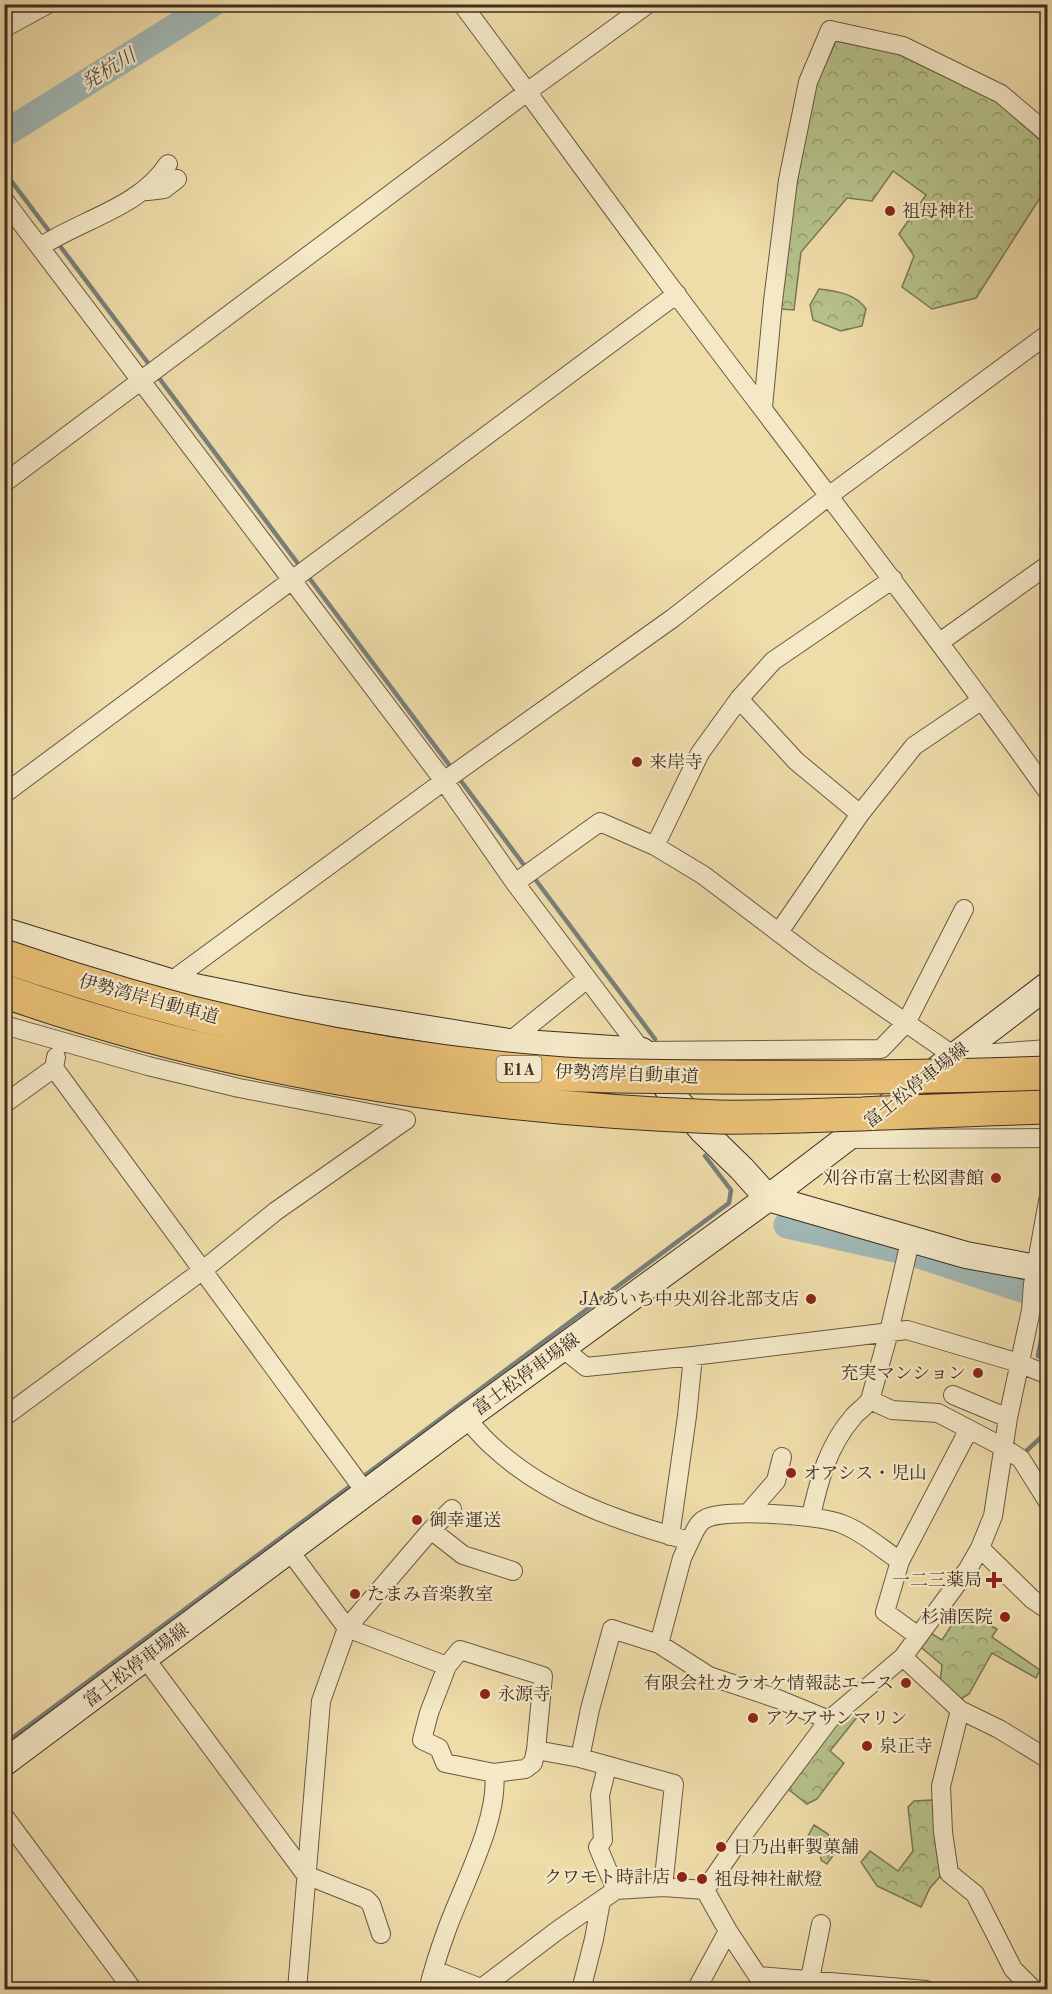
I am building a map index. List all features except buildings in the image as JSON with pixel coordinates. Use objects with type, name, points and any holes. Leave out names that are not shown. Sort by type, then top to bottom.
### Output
[{"type":"highway","name":"伊勢湾岸自動車道","points":[[4,956],[132,996],[238,1023],[349,1046],[461,1063],[566,1074],[688,1077],[814,1078],[1047,1073]]},
{"type":"highway","name":"伊勢湾岸自動車道","points":[[4,991],[124,1029],[234,1057],[344,1079],[445,1095],[563,1108],[721,1117],[1047,1107]]},
{"type":"main road","points":[[4,931],[170,982],[299,1008],[509,1042],[642,1051],[672,1095],[695,1122],[768,1198],[911,1243],[1039,1274]]},
{"type":"main road","name":"富士松停車場線","points":[[4,1763],[289,1550],[361,1486],[466,1418],[768,1198],[1047,986]]},
{"type":"street","points":[[462,4],[677,294],[940,642],[1047,792]]},
{"type":"street","points":[[4,483],[648,4]]},
{"type":"street","points":[[4,28],[46,5]]},
{"type":"street","points":[[763,408],[788,180],[807,82],[830,30],[903,46],[1001,94],[1047,134]]},
{"type":"street","points":[[51,240],[143,192],[164,189],[173,172]]},
{"type":"street","points":[[4,200],[51,240],[145,379],[446,780],[587,979],[642,1051],[881,1049],[906,1023],[964,909]]},
{"type":"street","points":[[4,794],[677,294]]},
{"type":"street","points":[[170,982],[446,780],[673,618],[830,495],[1047,334]]},
{"type":"street","points":[[940,642],[1047,565]]},
{"type":"street","points":[[655,846],[700,753],[739,699],[773,660],[893,579]]},
{"type":"street","points":[[739,699],[796,761],[860,814]]},
{"type":"street","points":[[779,932],[860,814],[915,746],[982,700]]},
{"type":"street","points":[[518,881],[600,822],[655,846],[703,875],[954,1056],[1047,1049]]},
{"type":"street","points":[[509,1042],[587,979]]},
{"type":"street","points":[[4,1025],[239,1089],[406,1120],[276,1211],[203,1270],[4,1417]]},
{"type":"street","points":[[58,1041],[54,1068],[361,1486]]},
{"type":"street","points":[[4,1104],[54,1068]]},
{"type":"street","points":[[847,1139],[1047,1138]]},
{"type":"street","points":[[705,1890],[829,1719],[903,1657],[980,1548],[993,1516],[1008,1418],[1039,1274],[1047,1202]]},
{"type":"street","points":[[811,1516],[819,1478],[830,1449],[854,1415],[864,1409],[870,1400],[911,1243]]},
{"type":"street","points":[[561,1347],[586,1366],[693,1356],[907,1329],[1044,1372],[1047,1375]]},
{"type":"street","points":[[670,1536],[693,1356]]},
{"type":"street","points":[[953,1395],[1008,1418]]},
{"type":"street","points":[[870,1400],[892,1410],[938,1413],[968,1431],[1004,1447],[1021,1459],[1047,1501]]},
{"type":"street","points":[[466,1418],[491,1445],[531,1476],[590,1508],[626,1522],[690,1541]]},
{"type":"street","points":[[918,1636],[885,1612],[900,1561],[968,1431]]},
{"type":"street","points":[[748,1513],[776,1481],[782,1456]]},
{"type":"street","points":[[297,1989],[321,1701],[347,1628],[430,1530],[452,1509]]},
{"type":"street","points":[[659,1644],[682,1558],[699,1522],[708,1517],[748,1513],[811,1516],[845,1524],[900,1561]]},
{"type":"street","points":[[430,1530],[464,1555],[513,1570]]},
{"type":"street","points":[[980,1548],[1032,1599],[1047,1610]]},
{"type":"street","points":[[289,1550],[347,1628],[447,1666]]},
{"type":"street","points":[[580,1758],[590,1709],[612,1629],[659,1644],[709,1676],[829,1719]]},
{"type":"street","points":[[459,1650],[543,1676],[537,1750],[533,1763],[525,1769],[494,1773],[446,1763],[439,1748],[422,1740],[429,1713],[447,1666],[459,1650]]},
{"type":"street","points":[[903,1657],[960,1710],[999,1729],[1047,1759]]},
{"type":"street","points":[[145,1658],[306,1875],[366,1899],[371,1904],[381,1934]]},
{"type":"street","points":[[960,1710],[941,1786],[943,1832],[949,1873],[975,1894],[1013,1969],[1034,1989]]},
{"type":"street","points":[[537,1750],[580,1758],[674,1784],[663,1887]]},
{"type":"street","points":[[607,1767],[600,1795],[603,1840],[598,1846],[616,1890]]},
{"type":"street","points":[[428,1989],[446,1931],[471,1873],[486,1826],[496,1788],[494,1773]]},
{"type":"street","points":[[4,1816],[133,1989]]},
{"type":"street","points":[[483,1986],[616,1890],[663,1887],[705,1890]]},
{"type":"street","points":[[705,1890],[728,1931],[764,1983],[810,1979],[926,1989]]},
{"type":"street","points":[[581,1989],[601,1901]]},
{"type":"street","points":[[810,1979],[821,1924]]},
{"type":"street","points":[[696,1989],[728,1931]]},
{"type":"street","points":[[434,1970],[483,1986],[507,1989]]},
{"type":"green space","points":[[836,41],[898,54],[996,101],[1047,146],[1047,187],[976,298],[932,309],[902,287],[914,256],[899,234],[926,195],[893,171],[872,201],[847,198],[801,252],[794,310],[781,309],[796,186],[816,85]]},
{"type":"green space","points":[[819,289],[846,294],[862,304],[866,309],[862,326],[841,331],[813,320],[810,305]]},
{"type":"green space","points":[[962,1609],[997,1629],[992,1637],[1040,1670],[1036,1678],[992,1653],[969,1694],[959,1700],[940,1683],[942,1665],[917,1644],[927,1631],[942,1640]]},
{"type":"green space","points":[[850,1708],[858,1716],[830,1751],[844,1763],[817,1799],[807,1804],[784,1786]]},
{"type":"green space","points":[[931,1800],[937,1804],[944,1872],[930,1888],[921,1907],[877,1886],[861,1862],[870,1851],[898,1871],[913,1851],[908,1807],[914,1801]]},
{"type":"green space","points":[[814,1825],[828,1834],[834,1854],[827,1864],[821,1860],[820,1844],[808,1836]]},
{"type":"waterway","name":"発杭川","points":[[4,134],[212,4]]},
{"type":"waterway","points":[[12,182],[52,235]]},
{"type":"waterway","points":[[57,242],[151,367]]},
{"type":"waterway","points":[[156,374],[302,569]]},
{"type":"waterway","points":[[307,575],[453,770]]},
{"type":"waterway","points":[[458,777],[527,869]]},
{"type":"waterway","points":[[532,875],[655,1039]]},
{"type":"waterway","points":[[360,1479],[729,1203],[731,1190],[705,1156]]},
{"type":"waterway","points":[[787,1225],[913,1253],[1028,1291],[1048,1285]]},
{"type":"waterway","points":[[1048,1301],[1038,1356],[1048,1361]]},
{"type":"waterway","points":[[1024,1453],[1048,1431]]},
{"type":"waterway","points":[[4,1744],[353,1484]]},
{"type":"place","name":"祖母神社","points":[[890,211]]},
{"type":"place","name":"来岸寺","points":[[637,762]]},
{"type":"place","name":"刈谷市富士松図書館","points":[[996,1178]]},
{"type":"place","name":"JAあいち中央刈谷北部支店","points":[[811,1299]]},
{"type":"place","name":"充実マンション","points":[[978,1373]]},
{"type":"place","name":"オアシス・児山","points":[[791,1473]]},
{"type":"place","name":"御幸運送","points":[[417,1520]]},
{"type":"place","name":"一二三薬局","points":[[994,1580]]},
{"type":"place","name":"たまみ音楽教室","points":[[355,1594]]},
{"type":"place","name":"杉浦医院","points":[[1005,1617]]},
{"type":"place","name":"有限会社カラオケ情報誌エース","points":[[906,1683]]},
{"type":"place","name":"永源寺","points":[[485,1694]]},
{"type":"place","name":"アクアサンマリン","points":[[753,1718]]},
{"type":"place","name":"泉正寺","points":[[867,1746]]},
{"type":"place","name":"日乃出軒製菓舗","points":[[721,1847]]},
{"type":"place","name":"クワモト時計店","points":[[682,1877]]},
{"type":"place","name":"祖母神社献燈","points":[[702,1879]]}]
